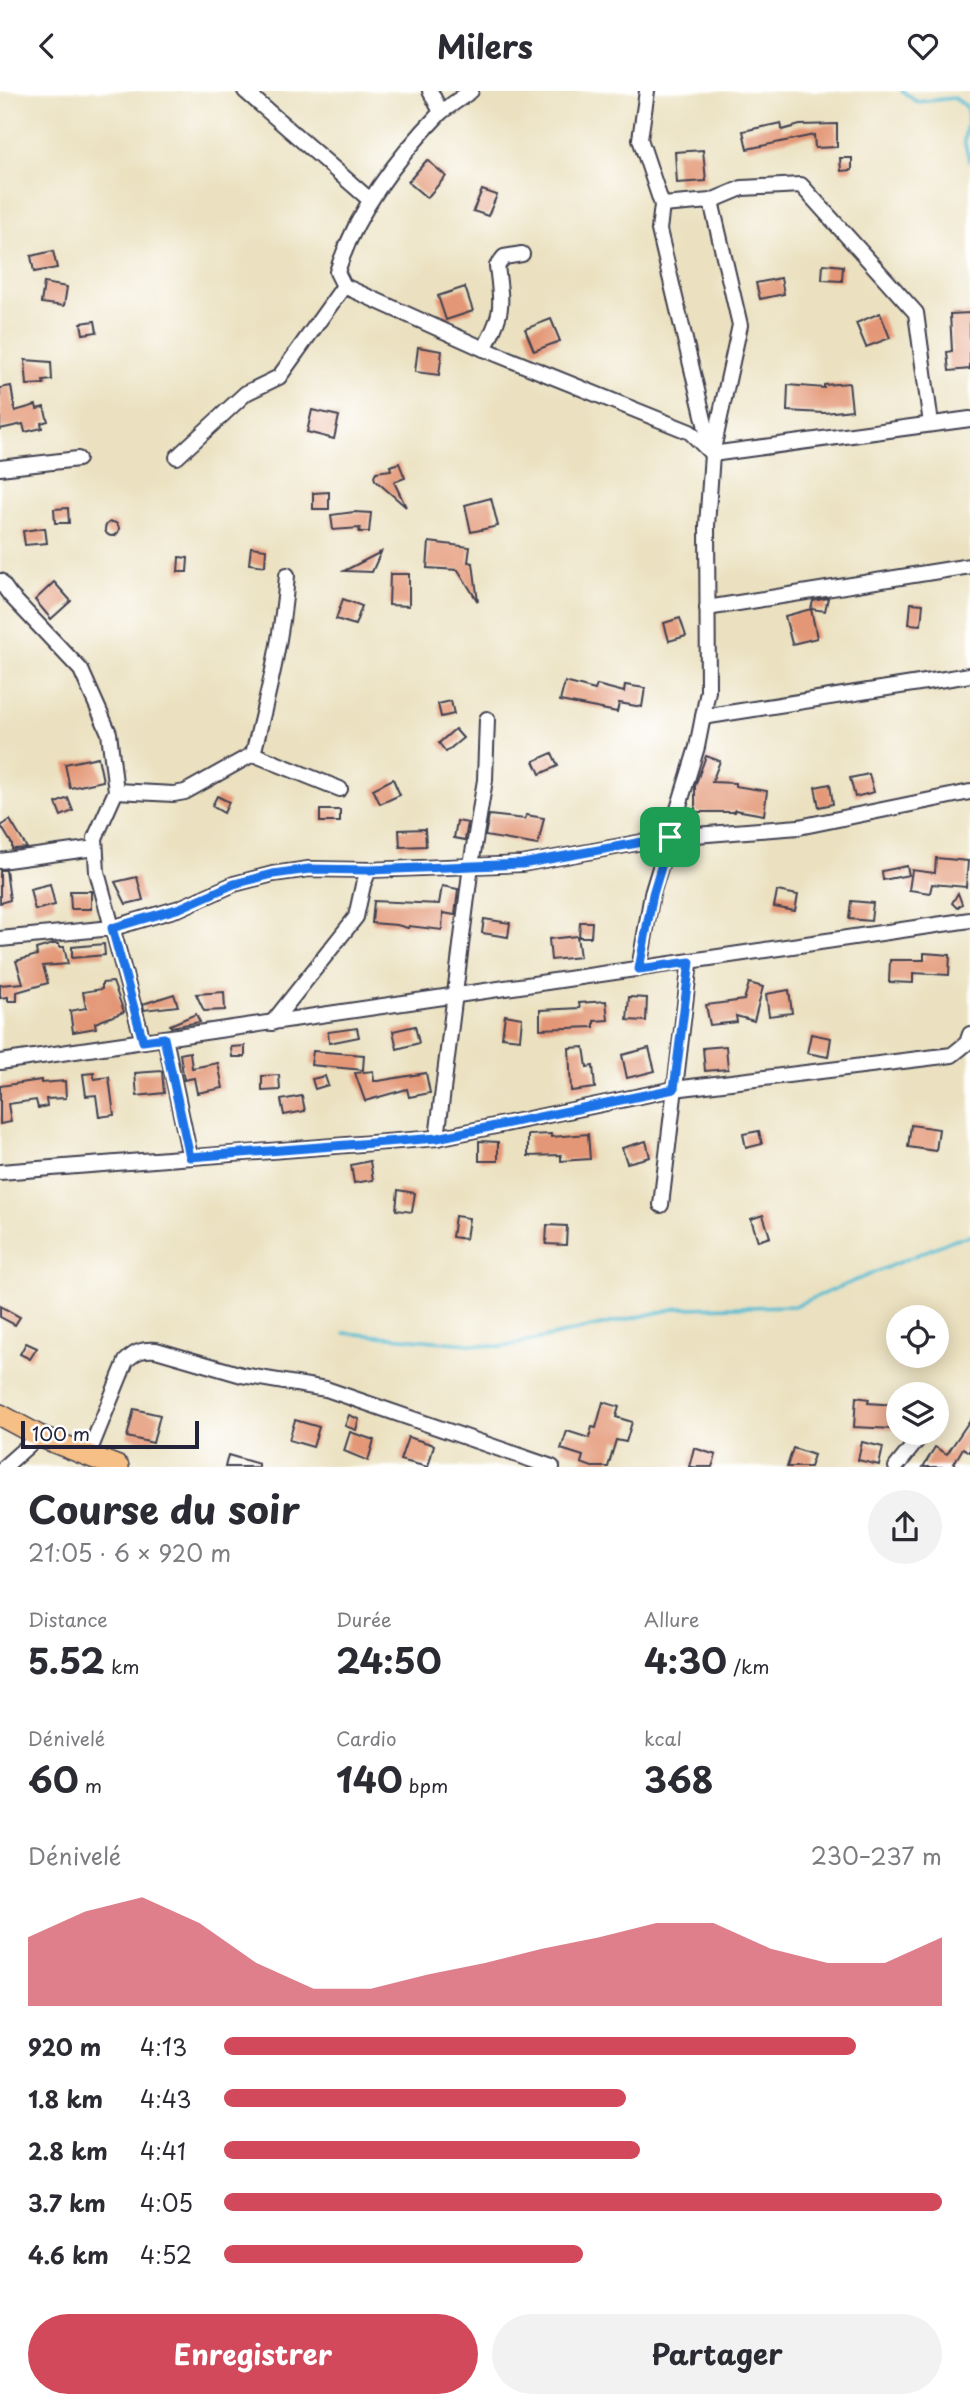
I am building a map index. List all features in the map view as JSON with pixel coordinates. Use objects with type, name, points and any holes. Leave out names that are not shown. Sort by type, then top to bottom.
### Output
[{"type":"highway","points":[[0,1415],[39,1436],[118,1467]]},
{"type":"street","points":[[245,91],[370,200]]},
{"type":"street","points":[[430,91],[441,113]]},
{"type":"street","points":[[471,91],[441,113],[412,143],[370,200],[337,272],[344,286],[484,349],[690,432],[712,454]]},
{"type":"street","points":[[647,91],[640,139],[662,205],[660,230],[712,454]]},
{"type":"street","points":[[662,205],[711,201],[742,188],[801,185],[916,313],[930,424]]},
{"type":"street","points":[[639,969],[653,894],[697,747],[708,691],[707,526],[712,454],[740,325],[711,201]]},
{"type":"street","points":[[484,349],[499,321],[502,303],[497,266],[504,257],[522,254]]},
{"type":"street","points":[[177,457],[246,393],[279,377],[344,286]]},
{"type":"street","points":[[712,454],[970,419]]},
{"type":"street","points":[[0,467],[78,459]]},
{"type":"street","points":[[707,608],[970,566]]},
{"type":"street","points":[[116,792],[174,795],[185,792],[253,754],[270,687],[288,575]]},
{"type":"street","points":[[0,581],[81,670],[110,733],[116,792],[95,838],[97,872],[143,1041]]},
{"type":"street","points":[[703,717],[970,675]]},
{"type":"street","points":[[437,1138],[471,865],[485,780],[487,719]]},
{"type":"street","points":[[253,754],[340,789]]},
{"type":"street","points":[[0,939],[112,928],[180,908],[234,884],[273,874],[309,869],[369,870],[522,864],[670,837],[799,827],[970,792]]},
{"type":"street","points":[[0,861],[95,848]]},
{"type":"street","points":[[272,1023],[356,917],[369,870]]},
{"type":"street","points":[[0,1062],[970,920]]},
{"type":"street","points":[[662,1205],[690,962]]},
{"type":"street","points":[[0,1172],[437,1138],[674,1089],[952,1055],[967,1043],[970,1034]]},
{"type":"street","points":[[164,1038],[190,1157]]},
{"type":"street","points":[[88,1455],[126,1361],[134,1353],[156,1350],[268,1380],[295,1382],[326,1389],[526,1463],[552,1467]]},
{"type":"street","points":[[4,1467],[39,1436]]},
{"type":"street","points":[[896,1467],[913,1445]]},
{"type":"building","points":[[781,123],[782,130],[800,125],[837,124],[837,147],[815,148],[814,135],[747,149],[743,131]]},
{"type":"building","points":[[703,150],[706,181],[677,183],[675,152]]},
{"type":"building","points":[[840,158],[852,158],[852,170],[841,171]]},
{"type":"building","points":[[427,160],[446,176],[427,198],[408,182]]},
{"type":"building","points":[[482,190],[497,195],[488,216],[473,211]]},
{"type":"building","points":[[53,251],[57,268],[34,272],[31,256]]},
{"type":"building","points":[[823,264],[843,266],[842,281],[822,280]]},
{"type":"building","points":[[781,278],[784,294],[760,299],[756,283]]},
{"type":"building","points":[[44,283],[67,287],[64,306],[41,303]]},
{"type":"building","points":[[465,287],[473,311],[446,320],[438,296]]},
{"type":"building","points":[[880,313],[890,338],[866,347],[856,323]]},
{"type":"building","points":[[970,313],[970,369],[949,371],[947,352],[952,351],[950,314]]},
{"type":"building","points":[[551,319],[560,341],[534,351],[525,329]]},
{"type":"building","points":[[95,321],[97,332],[83,334],[81,323]]},
{"type":"building","points":[[418,347],[442,351],[439,375],[415,372]]},
{"type":"building","points":[[25,360],[51,362],[52,380],[43,381],[44,384],[27,385]]},
{"type":"building","points":[[849,383],[852,410],[824,413],[787,411],[788,385],[824,388],[824,385]]},
{"type":"building","points":[[11,386],[15,411],[36,405],[37,409],[44,407],[48,421],[41,423],[42,428],[25,432],[23,424],[0,429],[0,388]]},
{"type":"building","points":[[312,410],[339,416],[334,439],[307,432]]},
{"type":"building","points":[[399,463],[405,478],[394,482],[406,507],[375,480],[374,476],[376,472],[391,470],[390,466]]},
{"type":"building","points":[[329,492],[329,509],[313,509],[313,493]]},
{"type":"building","points":[[491,498],[498,526],[471,532],[465,505]]},
{"type":"building","points":[[68,508],[69,523],[55,523],[54,509]]},
{"type":"building","points":[[371,513],[369,532],[359,532],[360,528],[333,530],[331,515]]},
{"type":"building","points":[[109,522],[115,522],[119,529],[115,536],[109,536],[105,532],[105,526]]},
{"type":"building","points":[[45,528],[47,543],[25,545],[23,531]]},
{"type":"building","points":[[429,542],[470,547],[468,562],[473,563],[478,602],[458,570],[427,568]]},
{"type":"building","points":[[251,547],[266,549],[265,566],[249,564]]},
{"type":"building","points":[[381,552],[372,572],[344,571]]},
{"type":"building","points":[[179,557],[188,558],[187,572],[178,572]]},
{"type":"building","points":[[390,574],[409,574],[409,606],[389,605]]},
{"type":"building","points":[[54,582],[71,601],[51,619],[35,600]]},
{"type":"building","points":[[828,598],[825,611],[811,609],[813,601]]},
{"type":"building","points":[[343,599],[362,606],[355,625],[336,619]]},
{"type":"building","points":[[911,603],[923,604],[921,625],[909,624]]},
{"type":"building","points":[[811,609],[817,638],[792,644],[785,616]]},
{"type":"building","points":[[680,618],[686,636],[669,641],[664,623]]},
{"type":"building","points":[[565,682],[595,690],[597,685],[624,692],[625,685],[645,688],[642,707],[619,703],[617,712],[560,701]]},
{"type":"building","points":[[451,701],[454,714],[441,717],[438,704]]},
{"type":"building","points":[[455,729],[463,738],[446,752],[439,743]]},
{"type":"building","points":[[552,753],[558,766],[540,774],[534,761]]},
{"type":"building","points":[[706,756],[720,761],[712,782],[735,783],[735,786],[767,791],[764,815],[735,810],[695,812],[695,786]]},
{"type":"building","points":[[98,757],[103,781],[70,788],[65,764]]},
{"type":"building","points":[[869,774],[874,792],[855,797],[850,778]]},
{"type":"building","points":[[393,779],[400,795],[380,804],[373,789]]},
{"type":"building","points":[[830,784],[833,804],[819,807],[815,787]]},
{"type":"building","points":[[217,796],[229,802],[224,813],[212,806]]},
{"type":"building","points":[[68,798],[73,811],[61,816],[56,803]]},
{"type":"building","points":[[320,810],[340,810],[340,822],[320,822]]},
{"type":"building","points":[[489,815],[544,818],[538,845],[485,836]]},
{"type":"building","points":[[10,820],[27,848],[12,849],[12,844],[1,826]]},
{"type":"building","points":[[457,821],[468,823],[465,840],[454,838]]},
{"type":"building","points":[[425,829],[426,846],[400,847],[399,830]]},
{"type":"building","points":[[936,858],[968,861],[966,887],[932,884],[930,893],[909,890],[912,870],[935,873]]},
{"type":"building","points":[[907,866],[909,875],[883,880],[882,871]]},
{"type":"building","points":[[0,870],[6,870],[10,900],[0,903]]},
{"type":"building","points":[[137,877],[143,900],[126,904],[115,882]]},
{"type":"building","points":[[50,884],[55,905],[35,910],[30,889]]},
{"type":"building","points":[[442,886],[458,889],[455,915],[443,913],[442,930],[372,923],[374,901],[439,904]]},
{"type":"building","points":[[70,891],[91,891],[91,909],[71,909]]},
{"type":"building","points":[[777,891],[798,895],[795,911],[774,907]]},
{"type":"building","points":[[958,893],[962,904],[957,908],[952,903]]},
{"type":"building","points":[[851,901],[873,903],[871,921],[849,919]]},
{"type":"building","points":[[484,919],[510,923],[508,937],[482,933]]},
{"type":"building","points":[[580,922],[592,922],[591,937],[579,937]]},
{"type":"building","points":[[577,936],[580,957],[551,960],[549,939]]},
{"type":"building","points":[[53,944],[64,947],[68,964],[43,966],[48,983],[17,992],[17,1001],[8,1001],[8,997],[0,998],[0,985],[23,983],[16,961],[37,955],[36,949]]},
{"type":"building","points":[[104,944],[105,955],[72,958],[72,947]]},
{"type":"building","points":[[924,953],[950,955],[949,975],[913,973],[913,983],[889,982],[890,960],[924,960]]},
{"type":"building","points":[[113,982],[124,1012],[95,1023],[96,1028],[73,1032],[70,1011],[86,1008],[83,992],[102,989],[102,983]]},
{"type":"building","points":[[749,983],[763,987],[754,1021],[736,1016],[737,1022],[710,1025],[706,1005],[744,1000]]},
{"type":"building","points":[[789,990],[792,1013],[769,1016],[766,994]]},
{"type":"building","points":[[224,992],[225,1010],[204,1011],[196,994]]},
{"type":"building","points":[[174,994],[178,1006],[144,1010],[143,1004]]},
{"type":"building","points":[[629,997],[647,998],[646,1021],[627,1020]]},
{"type":"building","points":[[606,1001],[608,1020],[594,1021],[594,1027],[540,1029],[540,1010],[580,1008],[579,1003]]},
{"type":"building","points":[[196,1014],[200,1022],[170,1025]]},
{"type":"building","points":[[505,1015],[522,1018],[520,1039],[502,1037]]},
{"type":"building","points":[[415,1026],[419,1043],[397,1049],[393,1031]]},
{"type":"building","points":[[357,1028],[359,1037],[329,1043],[328,1032]]},
{"type":"building","points":[[811,1034],[831,1038],[828,1057],[807,1053]]},
{"type":"building","points":[[245,1046],[245,1057],[232,1057],[231,1047]]},
{"type":"building","points":[[726,1046],[728,1069],[705,1071],[703,1048]]},
{"type":"building","points":[[584,1047],[587,1067],[593,1066],[595,1088],[571,1091],[569,1048]]},
{"type":"building","points":[[649,1048],[655,1071],[627,1078],[622,1055]]},
{"type":"building","points":[[313,1051],[364,1055],[363,1070],[311,1065]]},
{"type":"building","points":[[190,1052],[192,1068],[218,1063],[223,1088],[197,1093],[194,1078],[184,1080],[180,1054]]},
{"type":"building","points":[[162,1071],[164,1093],[137,1096],[135,1073]]},
{"type":"building","points":[[373,1071],[374,1081],[426,1073],[430,1093],[409,1097],[407,1089],[365,1101],[355,1073]]},
{"type":"building","points":[[94,1073],[94,1079],[109,1077],[114,1115],[99,1117],[96,1095],[86,1096],[83,1074]]},
{"type":"building","points":[[279,1075],[280,1090],[262,1091],[262,1076]]},
{"type":"building","points":[[325,1076],[328,1085],[315,1089],[312,1079]]},
{"type":"building","points":[[41,1080],[41,1083],[65,1081],[66,1098],[46,1099],[47,1106],[38,1108],[36,1100],[8,1104],[11,1122],[0,1124],[0,1086]]},
{"type":"building","points":[[302,1096],[305,1111],[284,1115],[281,1100]]},
{"type":"building","points":[[911,1125],[939,1129],[936,1151],[908,1147]]},
{"type":"building","points":[[759,1131],[762,1144],[746,1148],[743,1134]]},
{"type":"building","points":[[551,1134],[551,1137],[588,1134],[590,1159],[561,1161],[561,1155],[528,1156],[528,1135]]},
{"type":"building","points":[[479,1141],[498,1142],[498,1161],[479,1161]]},
{"type":"building","points":[[646,1141],[650,1157],[627,1163],[622,1148]]},
{"type":"building","points":[[370,1161],[373,1180],[354,1183],[351,1165]]},
{"type":"building","points":[[398,1190],[415,1193],[412,1212],[396,1210]]},
{"type":"building","points":[[763,1215],[770,1237],[758,1241],[751,1219]]},
{"type":"building","points":[[455,1216],[469,1218],[466,1239],[452,1237]]},
{"type":"building","points":[[547,1225],[567,1226],[566,1245],[546,1244]]},
{"type":"building","points":[[0,1306],[20,1317],[15,1325],[0,1317]]},
{"type":"building","points":[[26,1343],[37,1348],[30,1359],[20,1354]]},
{"type":"building","points":[[856,1397],[869,1399],[868,1403],[886,1404],[886,1429],[854,1427]]},
{"type":"building","points":[[603,1402],[619,1407],[616,1417],[632,1422],[626,1442],[616,1440],[608,1467],[592,1467],[581,1463],[583,1456],[561,1449],[567,1431],[589,1438],[592,1427],[596,1428]]},
{"type":"building","points":[[134,1409],[160,1415],[153,1443],[127,1437]]},
{"type":"building","points":[[349,1415],[359,1419],[356,1430],[345,1426]]},
{"type":"building","points":[[295,1420],[319,1427],[313,1447],[289,1440]]},
{"type":"building","points":[[970,1420],[970,1452],[963,1448],[952,1467],[923,1467],[935,1447],[947,1454]]},
{"type":"building","points":[[350,1432],[374,1440],[368,1461],[344,1451]]},
{"type":"building","points":[[408,1437],[434,1445],[428,1467],[400,1460]]},
{"type":"building","points":[[862,1442],[883,1447],[879,1465],[858,1460]]},
{"type":"building","points":[[694,1448],[716,1455],[712,1467],[689,1467]]},
{"type":"building","points":[[793,1448],[814,1455],[810,1467],[787,1467]]},
{"type":"building","points":[[228,1455],[259,1464],[259,1467],[225,1467]]},
{"type":"waterway","points":[[902,91],[917,102],[954,98],[966,106],[968,117],[964,141],[970,162]]},
{"type":"waterway","points":[[345,1333],[503,1347],[678,1308],[794,1306],[955,1239],[970,1236]]},
{"type":"route","points":[[670,837],[653,894],[639,969],[690,962],[674,1089],[437,1138],[190,1157],[164,1038],[143,1041],[112,928],[180,908],[234,884],[273,874],[309,869],[369,870],[522,864],[670,837]]}]
